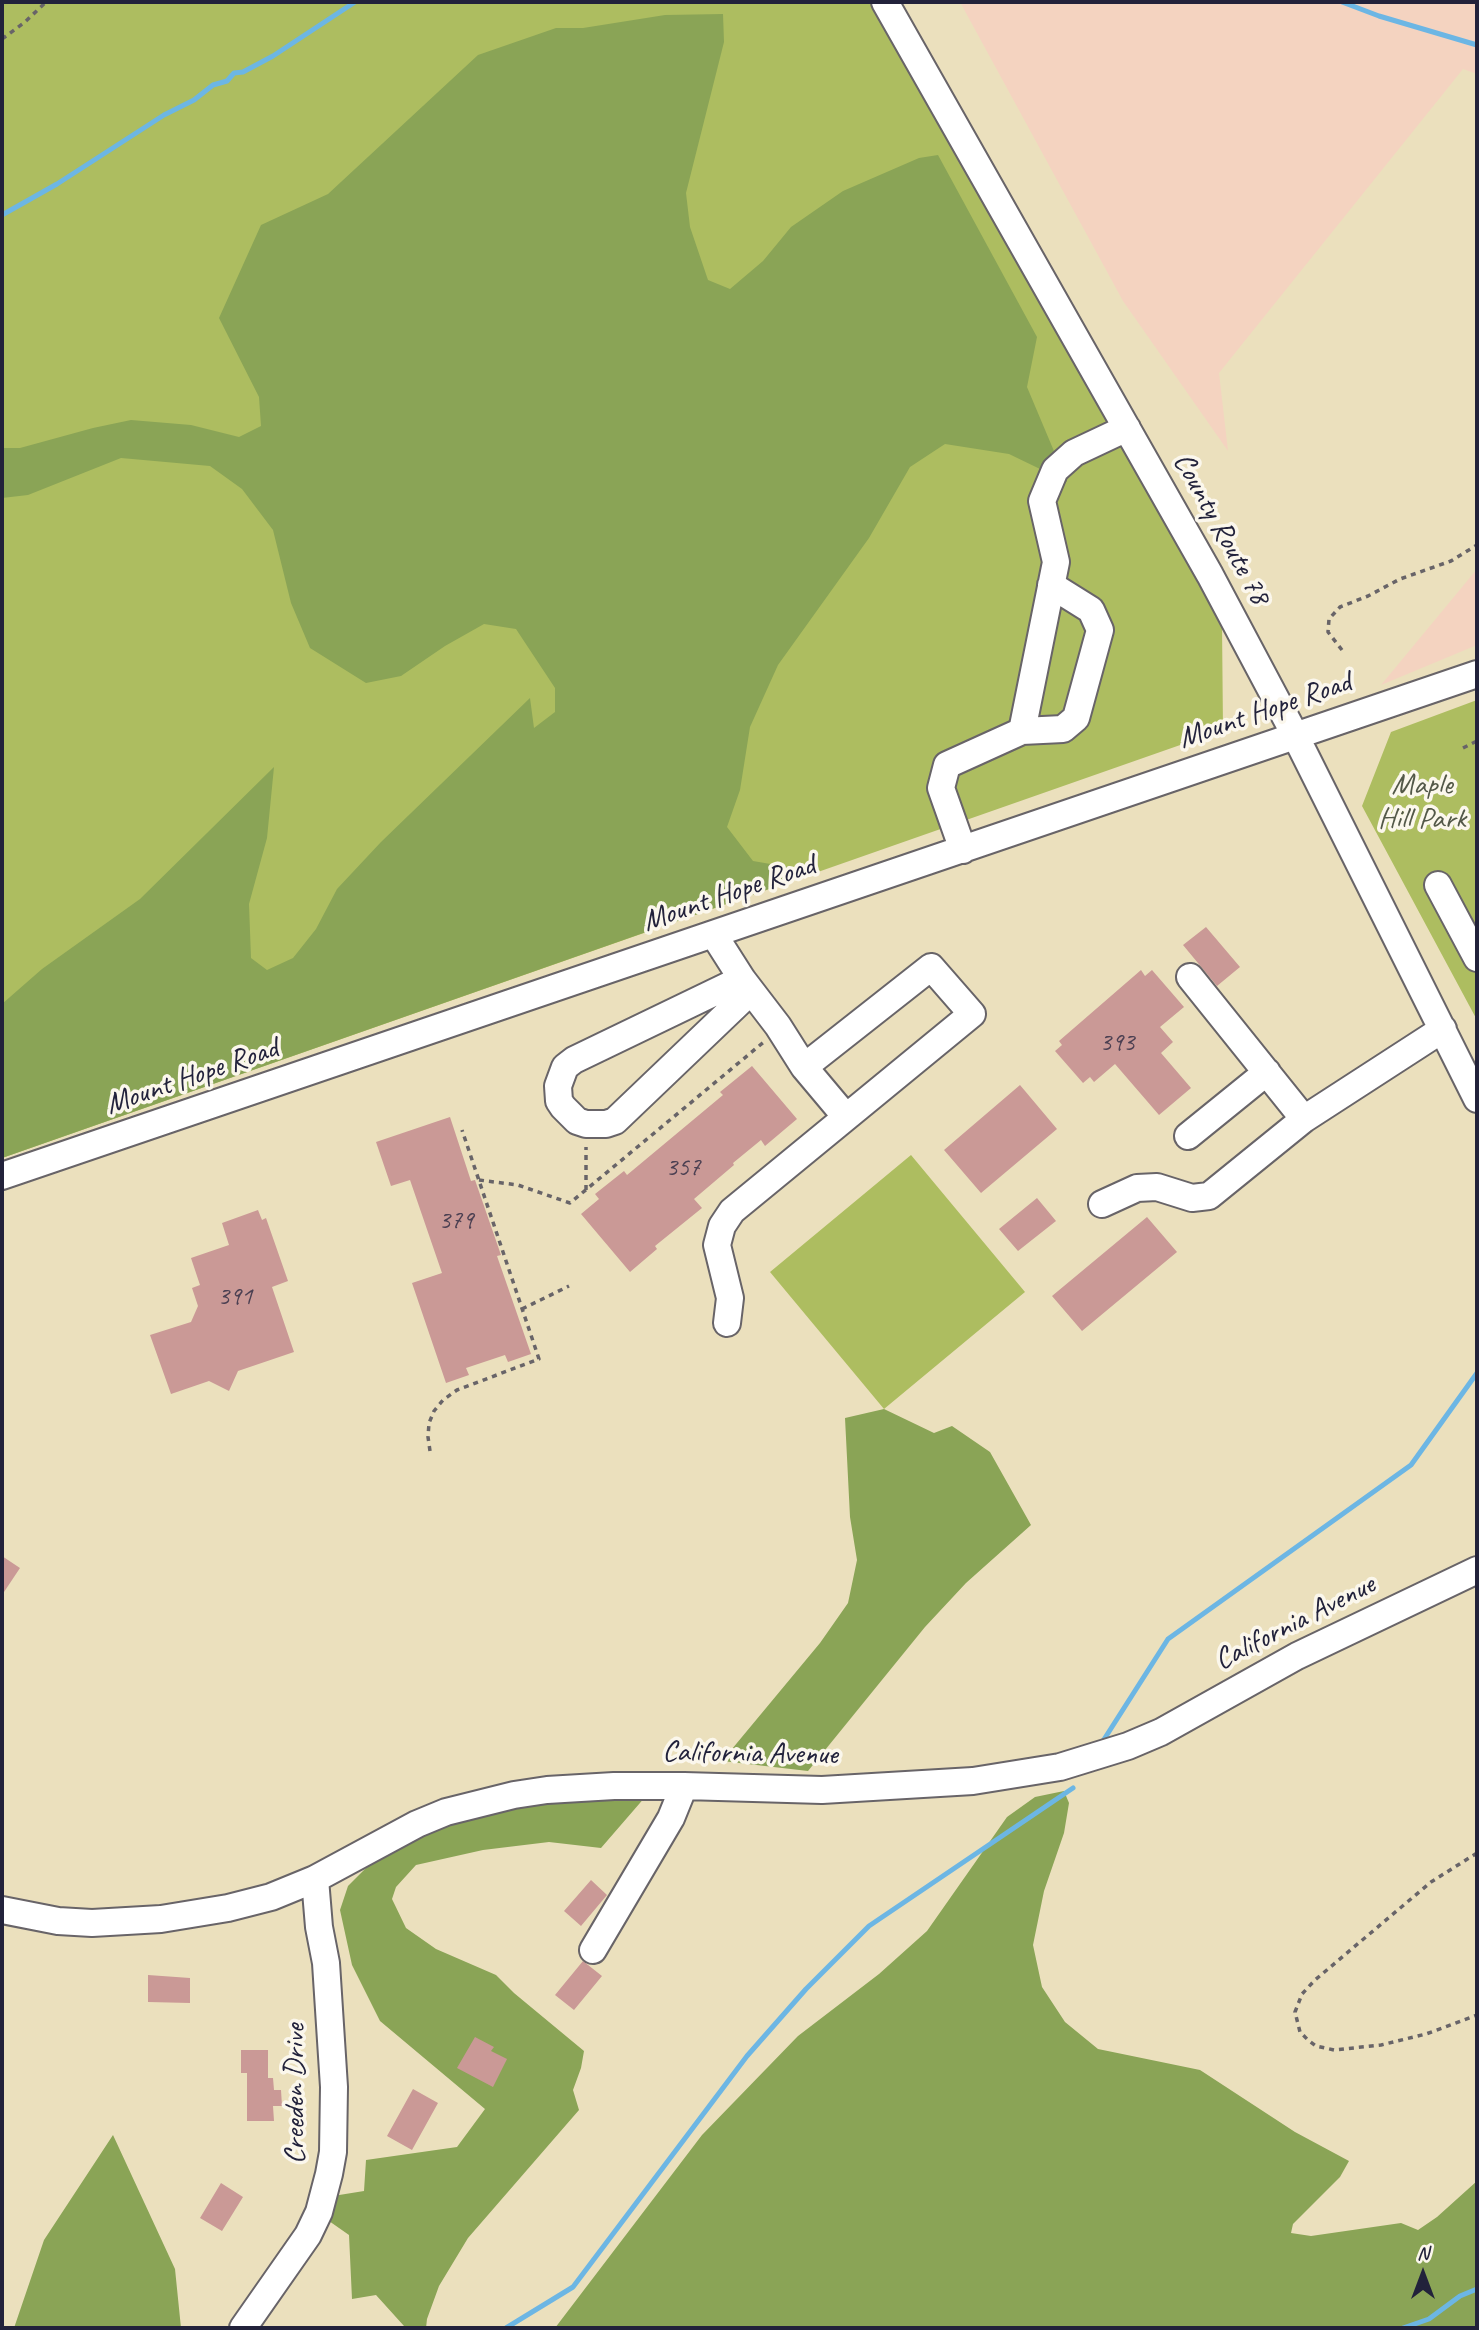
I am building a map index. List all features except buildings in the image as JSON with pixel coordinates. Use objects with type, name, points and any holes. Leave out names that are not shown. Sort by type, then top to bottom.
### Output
[{"type":"street","name":"County Route 78","points":[[885,2],[1210,575],[1295,735],[1477,1099]]},
{"type":"street","points":[[1022,731],[1056,562],[1042,501],[1055,470],[1074,453],[1127,428]]},
{"type":"street","points":[[962,850],[941,788],[947,765],[1022,731],[1063,729],[1076,718],[1100,630],[1091,610],[1052,585]]},
{"type":"street","name":"Mount Hope Road","points":[[2,1177],[1477,674]]},
{"type":"street","points":[[1438,885],[1477,958]]},
{"type":"street","points":[[714,935],[804,1068],[846,1117]]},
{"type":"street","points":[[727,1323],[730,1298],[717,1251],[722,1226],[732,1211],[972,1014],[931,967],[804,1068]]},
{"type":"street","points":[[1190,977],[1304,1119]]},
{"type":"street","points":[[747,985],[615,1121],[586,1124],[569,1115],[559,1101],[558,1086],[565,1067],[581,1055],[747,985]]},
{"type":"street","points":[[1102,1204],[1137,1188],[1157,1187],[1192,1198],[1209,1196],[1304,1119],[1443,1029]]},
{"type":"street","points":[[1188,1136],[1267,1072]]},
{"type":"street","name":"California Avenue","points":[[2,1910],[58,1921],[92,1923],[139,1921],[228,1908],[271,1897],[315,1879],[417,1824],[476,1803],[547,1790],[614,1786],[822,1790],[889,1787],[1024,1774],[1094,1758],[1161,1732],[1297,1656],[1477,1570]]},
{"type":"street","points":[[593,1950],[671,1818],[684,1786]]},
{"type":"street","name":"Creeden Drive","points":[[243,2328],[308,2235],[319,2212],[330,2174],[334,2143],[334,2087],[326,1963],[319,1927],[315,1879]]},
{"type":"path","points":[[2,39],[46,2]]},
{"type":"path","points":[[1342,650],[1328,632],[1329,619],[1340,607],[1400,579],[1437,567],[1477,545]]},
{"type":"path","points":[[1463,748],[1477,741]]},
{"type":"path","points":[[479,1180],[518,1185],[570,1203],[780,1029]]},
{"type":"path","points":[[586,1124],[586,1190]]},
{"type":"path","points":[[430,1451],[429,1423],[443,1400],[457,1390],[539,1359],[462,1130]]},
{"type":"path","points":[[522,1309],[569,1286]]},
{"type":"path","points":[[1477,1853],[1431,1882],[1323,1973],[1302,1994],[1295,2012],[1300,2032],[1308,2040],[1324,2049],[1334,2050],[1403,2039],[1477,2015]]},
{"type":"shaded area","points":[[960,2],[1477,2],[1477,74],[1463,69],[1219,373],[1228,451],[1123,301]]},
{"type":"shaded area","points":[[1477,569],[1477,645],[1381,685]]},
{"type":"green space","points":[[2,2],[886,2],[1222,624],[1223,730],[2,1158]]},
{"type":"green space","points":[[723,14],[724,42],[686,193],[690,227],[708,280],[730,289],[763,261],[791,227],[843,191],[919,158],[938,155],[1037,337],[1027,387],[1067,482],[1009,454],[945,444],[910,467],[869,538],[778,665],[750,727],[740,790],[727,827],[753,861],[817,872],[2,1158],[2,1004],[42,969],[140,899],[274,767],[267,838],[249,904],[251,958],[267,970],[293,958],[316,929],[337,889],[381,842],[530,698],[534,728],[555,712],[555,688],[516,629],[484,624],[401,676],[366,683],[310,648],[291,603],[273,530],[242,489],[210,466],[121,458],[28,495],[2,498],[2,448],[20,448],[131,420],[191,425],[239,437],[261,426],[259,397],[219,318],[261,225],[328,194],[478,55],[556,28],[583,28],[665,15]]},
{"type":"green space","name":"Maple Hill Park","points":[[1477,700],[1477,1020],[1362,806],[1391,732]]},
{"type":"green space","points":[[911,1155],[1025,1292],[884,1409],[770,1272]]},
{"type":"green space","points":[[884,1409],[934,1433],[952,1426],[990,1452],[1031,1525],[966,1583],[925,1627],[808,1771],[722,1761],[820,1643],[848,1603],[857,1560],[850,1517],[845,1418]]},
{"type":"green space","points":[[1064,1791],[1069,1803],[1064,1833],[1044,1891],[1033,1945],[1042,1987],[1065,2022],[1098,2049],[1200,2070],[1295,2132],[1349,2161],[1340,2177],[1293,2224],[1291,2233],[1311,2236],[1401,2223],[1418,2230],[1437,2217],[1477,2181],[1477,2328],[555,2328],[702,2135],[798,2036],[879,1974],[927,1931],[1007,1817],[1035,1797]]},
{"type":"green space","points":[[646,1796],[601,1848],[549,1842],[483,1850],[416,1865],[396,1887],[392,1899],[406,1928],[436,1949],[496,1975],[584,2051],[573,2090],[579,2110],[468,2238],[439,2286],[426,2328],[395,2328],[404,2326],[376,2295],[352,2299],[349,2235],[329,2221],[333,2196],[364,2191],[366,2160],[457,2147],[485,2109],[380,2021],[352,1965],[340,1910],[348,1886],[392,1849],[481,1813],[534,1802]]},
{"type":"green space","points":[[113,2135],[175,2269],[181,2328],[14,2328],[44,2240]]},
{"type":"waterway","points":[[2,215],[57,184],[164,115],[194,100],[213,85],[227,81],[234,73],[243,72],[273,56],[355,2]]},
{"type":"waterway","points":[[1342,2],[1379,16],[1477,45]]},
{"type":"waterway","points":[[1103,1741],[1168,1639],[1411,1465],[1477,1373]]},
{"type":"waterway","points":[[506,2328],[573,2287],[747,2056],[806,1989],[869,1926],[1073,1788]]},
{"type":"waterway","points":[[1403,2328],[1429,2319],[1460,2296],[1477,2289]]}]
